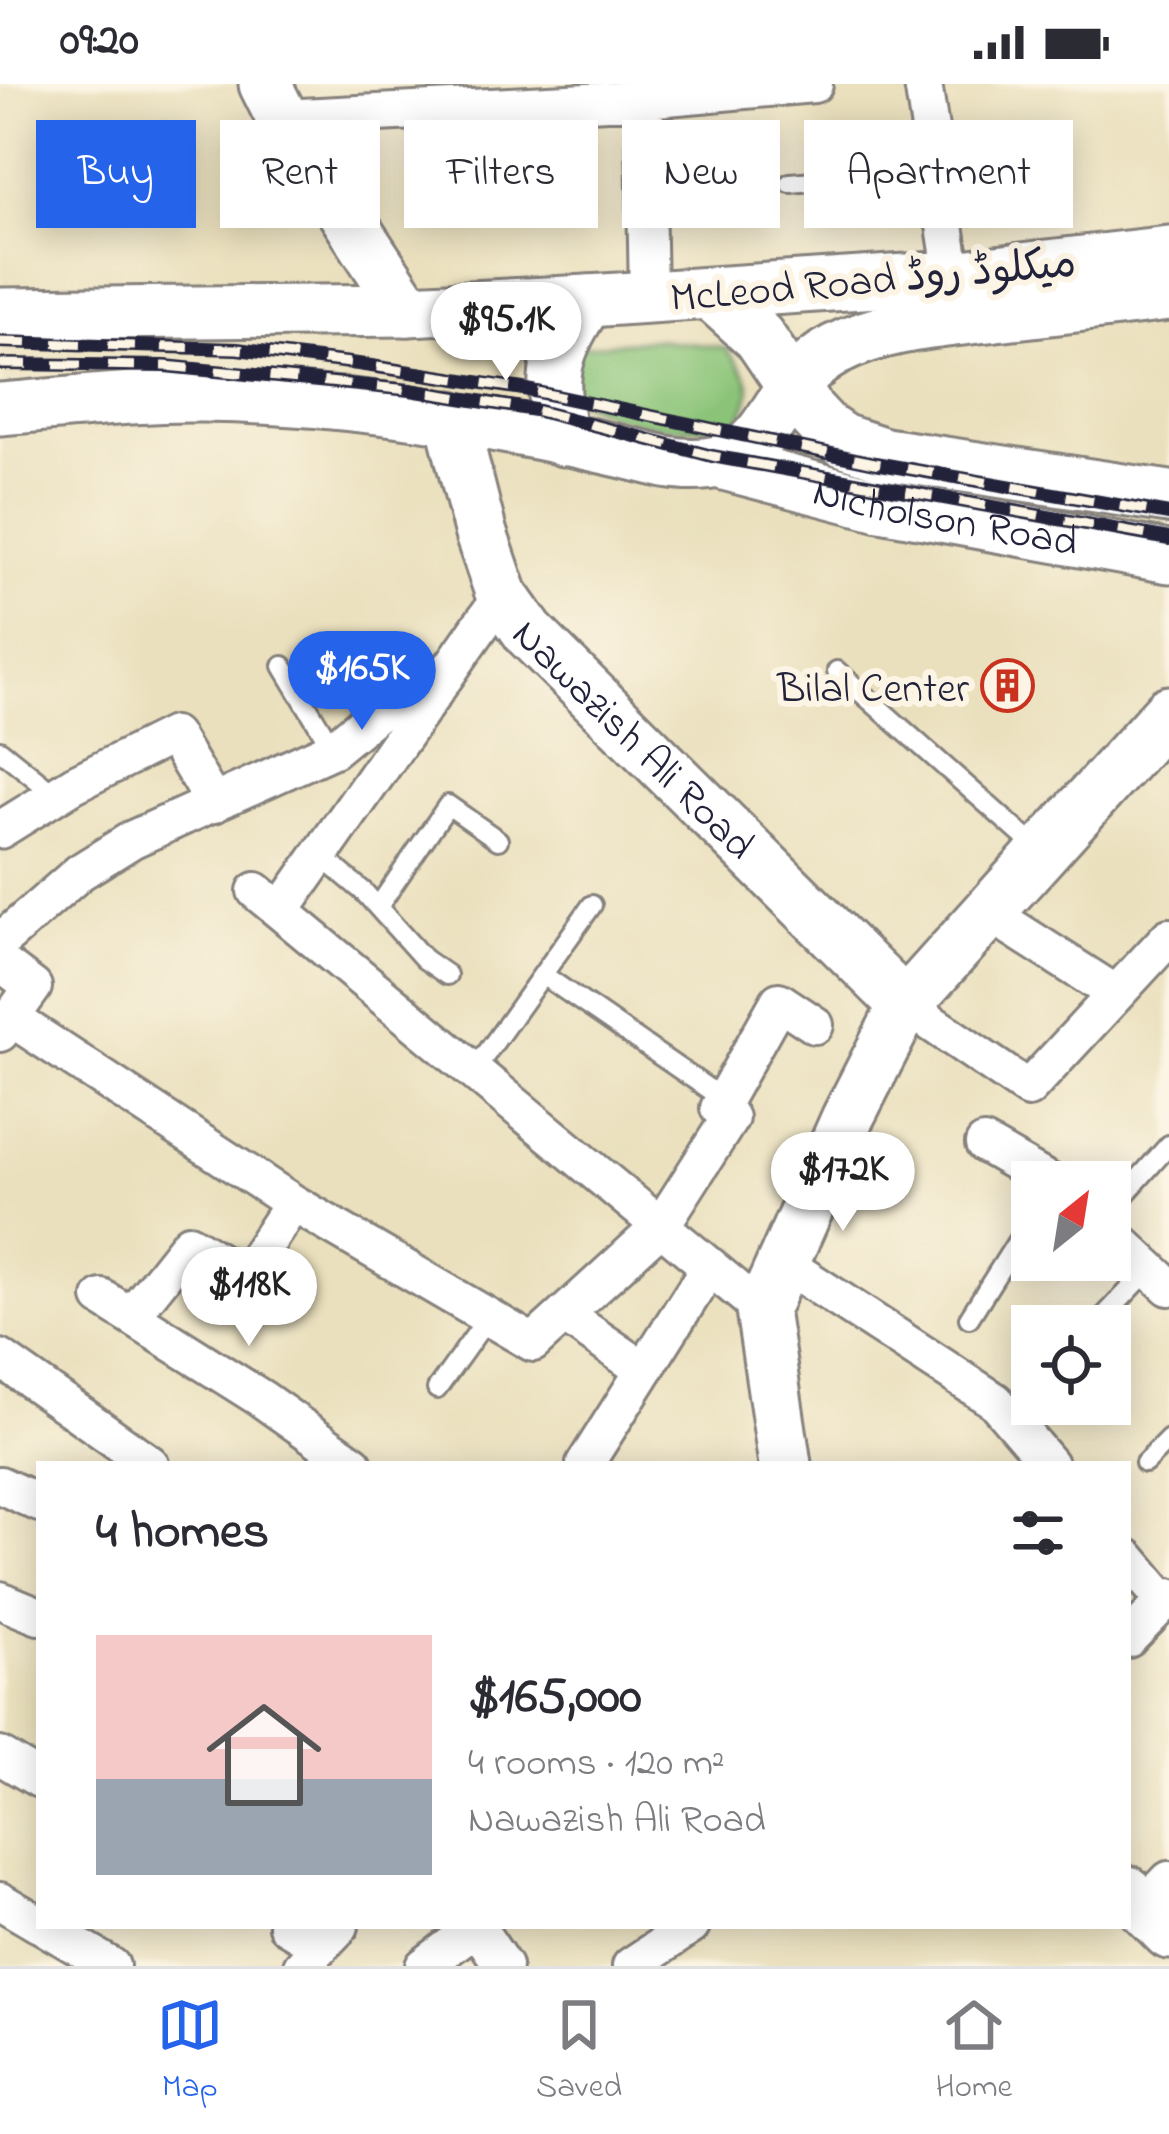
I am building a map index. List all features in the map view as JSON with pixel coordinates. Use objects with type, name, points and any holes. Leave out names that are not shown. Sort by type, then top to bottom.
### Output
[{"type":"main road","points":[[274,101],[408,310]]},
{"type":"main road","name":"McLeod Road میکلوڈ روڈ","points":[[0,314],[408,310],[588,301],[952,277],[1169,252]]},
{"type":"main road","points":[[711,294],[759,337],[796,389]]},
{"type":"main road","name":"McLeod Road میکلوڈ روڈ","points":[[724,464],[762,434],[830,353],[864,336],[929,322],[1169,295]]},
{"type":"main road","points":[[563,440],[554,404],[554,366],[566,331],[588,301]]},
{"type":"main road","name":"Nicholson Road","points":[[796,389],[826,429],[842,440],[885,454],[1169,497]]},
{"type":"main road","points":[[0,409],[199,396],[347,403],[451,417],[692,467],[724,464]]},
{"type":"main road","name":"Nawazish Ali Road","points":[[451,417],[502,596],[529,633],[905,1005]]},
{"type":"main road","name":"Nicholson Road","points":[[724,464],[880,505],[1169,557]]},
{"type":"main road","points":[[785,1461],[762,1310],[847,1119],[905,1005],[1164,726]]},
{"type":"street","points":[[274,101],[814,84]]},
{"type":"street","points":[[923,84],[928,120]]},
{"type":"street","points":[[644,91],[648,296]]},
{"type":"street","points":[[944,228],[952,277]]},
{"type":"street","points":[[502,596],[320,855],[268,901],[762,1310]]},
{"type":"street","points":[[0,942],[98,861],[133,839],[333,749],[424,674],[437,688]]},
{"type":"street","points":[[0,830],[56,795],[173,735],[214,804]]},
{"type":"street","points":[[988,912],[1116,994]]},
{"type":"street","points":[[905,1005],[1028,1089],[1169,937]]},
{"type":"street","points":[[0,962],[33,987],[5,1026],[533,1343],[662,1226],[730,1118],[719,1108],[779,1001],[815,1025]]},
{"type":"street","points":[[984,1144],[1014,1161]]},
{"type":"street","points":[[293,1203],[244,1276],[189,1243],[117,1307],[350,1461]]},
{"type":"street","points":[[1131,1251],[1160,1278]]},
{"type":"street","points":[[783,1263],[995,1401],[1042,1450]]},
{"type":"street","points":[[587,1461],[710,1266]]},
{"type":"street","points":[[564,1315],[644,1370]]},
{"type":"street","points":[[0,1358],[146,1461]]},
{"type":"street","points":[[0,1485],[36,1502]]},
{"type":"street","points":[[1131,1561],[1167,1599],[1131,1636]]},
{"type":"street","points":[[0,1600],[36,1615]]},
{"type":"street","points":[[0,1756],[36,1777]]},
{"type":"street","points":[[0,1901],[36,1922]]},
{"type":"street","points":[[48,1929],[111,1966]]},
{"type":"street","points":[[292,1929],[321,1946]]},
{"type":"street","points":[[424,1966],[473,1929]]},
{"type":"street","points":[[479,1929],[503,1966]]},
{"type":"street","points":[[631,1966],[686,1929]]},
{"type":"lane","points":[[790,183],[804,182]]},
{"type":"lane","points":[[283,666],[333,749]]},
{"type":"lane","points":[[837,670],[1042,853]]},
{"type":"lane","points":[[0,750],[56,795]]},
{"type":"lane","points":[[378,907],[448,805],[498,840]]},
{"type":"lane","points":[[320,855],[378,907],[424,959],[448,975]]},
{"type":"lane","points":[[473,1071],[592,904]]},
{"type":"lane","points":[[542,974],[723,1099]]},
{"type":"lane","points":[[1131,1187],[1169,1144]]},
{"type":"lane","points":[[969,1318],[1011,1251]]},
{"type":"lane","points":[[1123,1305],[1160,1278]]},
{"type":"lane","points":[[437,1389],[489,1316]]},
{"type":"lane","points":[[1145,1463],[1169,1438]]},
{"type":"green space","points":[[655,339],[726,348],[749,384],[748,401],[737,423],[653,426],[573,398],[571,348]]},
{"type":"railway","points":[[0,342],[237,349],[358,364],[523,389],[875,463],[1169,514]]},
{"type":"railway","points":[[0,364],[165,366],[410,390],[535,410],[712,456],[1169,539]]},
{"type":"place","name":"Bilal Center","points":[[1008,686]]}]
